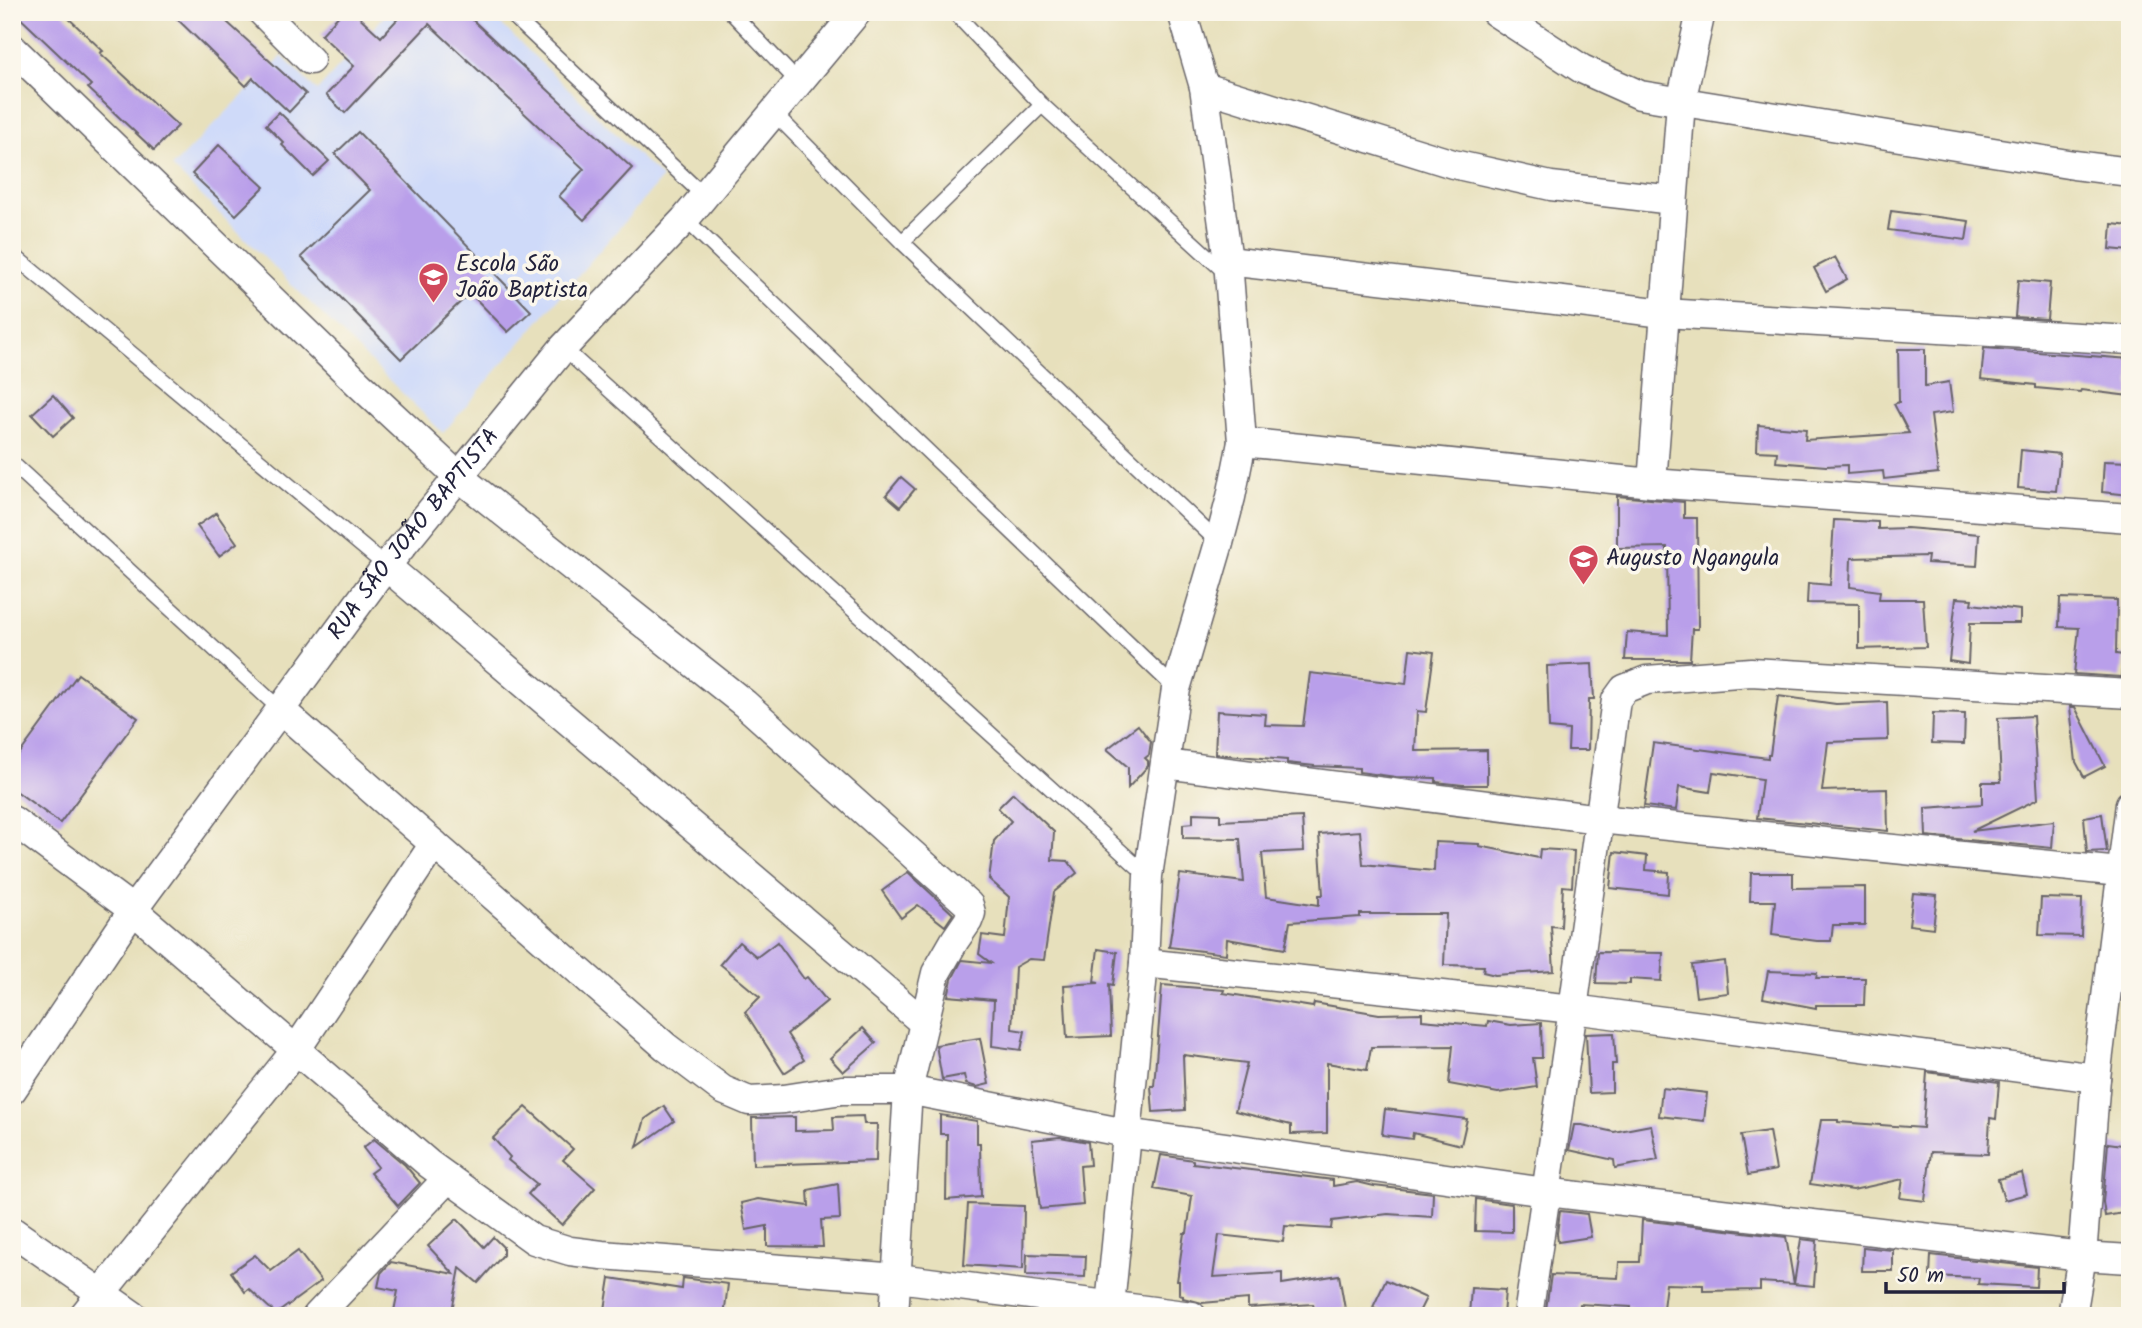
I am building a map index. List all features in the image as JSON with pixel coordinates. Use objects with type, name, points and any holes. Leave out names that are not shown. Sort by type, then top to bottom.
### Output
[{"type":"street","points":[[262,12],[310,60]]},
{"type":"street","name":"RUA SÃO JOÃO BAPTISTA","points":[[12,1090],[133,910],[282,711],[386,566],[564,348],[685,219],[857,12]]},
{"type":"street","points":[[1495,12],[1582,69],[1640,95],[2130,172]]},
{"type":"street","points":[[1652,483],[1681,102],[1701,12]]},
{"type":"street","points":[[1110,1310],[1143,962],[1148,876],[1176,689],[1219,543],[1242,442],[1229,268],[1204,87],[1181,13]]},
{"type":"street","points":[[12,48],[360,385],[459,477],[745,704],[969,905],[971,913],[968,921],[936,973],[908,1090],[894,1316]]},
{"type":"street","points":[[1204,87],[1453,164],[1551,186],[1673,200]]},
{"type":"street","points":[[1229,268],[1664,313],[2130,340]]},
{"type":"street","points":[[1242,442],[1652,483],[2130,518]]},
{"type":"street","points":[[386,566],[924,1023]]},
{"type":"street","points":[[1528,1316],[1616,700],[1624,689],[1647,680],[1751,672],[2130,694]]},
{"type":"street","points":[[282,711],[666,1047],[723,1090],[749,1101],[784,1099],[842,1090],[908,1090],[1126,1133],[1546,1192],[2082,1256],[2130,1259]]},
{"type":"street","points":[[1165,764],[1599,819],[2126,872]]},
{"type":"street","points":[[2073,1316],[2082,1256],[2096,1078],[2126,872],[2130,804]]},
{"type":"street","points":[[12,820],[133,910],[429,1164],[534,1240],[570,1251],[898,1278],[1110,1310],[1192,1316]]},
{"type":"street","points":[[83,1316],[296,1050],[434,844]]},
{"type":"street","points":[[1143,962],[1573,1009],[2096,1078]]},
{"type":"street","points":[[317,1316],[448,1178]]},
{"type":"street","points":[[12,1231],[134,1316]]},
{"type":"lane","points":[[509,12],[704,196]]},
{"type":"lane","points":[[731,12],[799,83]]},
{"type":"lane","points":[[954,12],[1042,105],[1229,268]]},
{"type":"lane","points":[[902,242],[1042,105]]},
{"type":"lane","points":[[774,113],[902,242],[1219,543]]},
{"type":"lane","points":[[685,219],[1176,689]]},
{"type":"lane","points":[[12,254],[386,566]]},
{"type":"lane","points":[[564,348],[1148,876]]},
{"type":"lane","points":[[12,463],[282,711]]},
{"type":"shaded area","name":"Escola São João Baptista","points":[[388,12],[488,12],[662,178],[443,433],[172,167],[282,56],[317,91]]},
{"type":"building","points":[[14,12],[62,12],[103,51],[100,53],[178,126],[154,150],[88,88],[91,85]]},
{"type":"building","points":[[170,12],[216,12],[306,94],[289,112],[253,78],[246,86]]},
{"type":"building","points":[[342,12],[354,12],[381,37],[404,12],[464,12],[632,168],[584,220],[559,196],[584,169],[429,24],[345,113],[326,95],[354,66],[321,35]]},
{"type":"building","points":[[279,112],[329,161],[313,176],[266,125]]},
{"type":"building","points":[[358,132],[531,311],[508,332],[470,293],[401,359],[301,257],[370,190],[335,154]]},
{"type":"building","points":[[219,145],[264,187],[236,215],[192,174]]},
{"type":"building","points":[[1891,211],[1969,221],[1966,240],[1888,230]]},
{"type":"building","points":[[2112,224],[2130,226],[2130,251],[2110,249]]},
{"type":"building","points":[[1835,257],[1847,279],[1826,291],[1814,268]]},
{"type":"building","points":[[2018,280],[2050,283],[2047,319],[2015,317]]},
{"type":"building","points":[[1984,348],[2130,359],[2130,396],[2036,388],[2036,385],[1981,379]]},
{"type":"building","points":[[1898,349],[1925,349],[1925,386],[1949,382],[1953,412],[1931,415],[1938,473],[1884,479],[1883,471],[1847,474],[1847,465],[1776,462],[1777,452],[1757,451],[1758,425],[1806,429],[1805,440],[1909,433],[1894,404],[1899,402]]},
{"type":"building","points":[[53,395],[73,418],[53,436],[32,414]]},
{"type":"building","points":[[2021,450],[2060,454],[2056,491],[2018,488]]},
{"type":"building","points":[[2104,461],[2130,462],[2130,495],[2102,492]]},
{"type":"building","points":[[901,477],[915,489],[900,507],[886,495]]},
{"type":"building","points":[[1617,496],[1684,502],[1684,518],[1697,518],[1698,629],[1692,629],[1690,660],[1625,660],[1627,632],[1668,635],[1667,547],[1617,548]]},
{"type":"building","points":[[216,513],[237,543],[219,556],[197,526]]},
{"type":"building","points":[[1834,520],[1878,522],[1878,529],[1907,528],[1979,534],[1977,566],[1927,563],[1928,556],[1851,558],[1850,587],[1880,591],[1879,599],[1923,599],[1926,647],[1859,649],[1859,604],[1807,603],[1808,583],[1830,585]]},
{"type":"building","points":[[1956,598],[1972,599],[1971,604],[2020,610],[2020,623],[1970,623],[1968,664],[1949,661]]},
{"type":"building","points":[[2060,598],[2117,600],[2116,654],[2124,655],[2121,677],[2074,674],[2079,628],[2059,627]]},
{"type":"building","points":[[1410,649],[1434,652],[1426,712],[1417,711],[1415,751],[1487,750],[1487,785],[1436,782],[1436,778],[1396,777],[1359,772],[1359,768],[1315,766],[1287,763],[1287,760],[1215,754],[1217,711],[1266,714],[1265,725],[1303,726],[1310,673],[1406,684]]},
{"type":"building","points":[[1592,664],[1594,699],[1589,699],[1588,750],[1568,750],[1569,730],[1549,728],[1547,666]]},
{"type":"building","points":[[78,674],[138,718],[60,823],[12,788],[12,764]]},
{"type":"building","points":[[1778,696],[1836,704],[1887,702],[1888,740],[1828,742],[1822,791],[1887,789],[1888,831],[1757,818],[1762,779],[1713,772],[1710,792],[1679,787],[1676,810],[1644,806],[1653,743],[1768,758]]},
{"type":"building","points":[[2070,707],[2075,707],[2105,766],[2084,777],[2076,762]]},
{"type":"building","points":[[1933,713],[1965,714],[1964,744],[1932,743]]},
{"type":"building","points":[[2033,716],[2038,799],[1972,831],[2054,821],[2052,848],[1926,836],[1925,808],[1982,804],[1982,782],[2001,782],[1998,718]]},
{"type":"building","points":[[1138,725],[1151,742],[1149,755],[1145,758],[1148,766],[1128,788],[1128,767],[1107,749]]},
{"type":"building","points":[[1013,793],[1054,832],[1052,860],[1068,861],[1077,873],[1054,892],[1044,960],[1029,959],[1015,967],[1012,1029],[1025,1031],[1021,1050],[992,1046],[994,1000],[948,996],[952,979],[962,960],[991,963],[979,954],[982,935],[1005,938],[1009,897],[989,879],[994,841],[1011,821],[998,808]]},
{"type":"building","points":[[1193,813],[1220,814],[1220,821],[1302,817],[1304,851],[1262,853],[1266,897],[1319,905],[1319,895],[1323,895],[1319,834],[1360,831],[1363,864],[1434,871],[1435,842],[1479,844],[1539,858],[1540,849],[1574,851],[1572,887],[1563,886],[1561,927],[1551,926],[1554,971],[1495,975],[1483,972],[1484,966],[1444,965],[1446,914],[1360,914],[1360,917],[1290,922],[1285,949],[1227,939],[1226,954],[1169,947],[1180,874],[1244,882],[1240,839],[1183,838],[1183,824],[1193,823]]},
{"type":"building","points":[[2102,814],[2107,851],[2087,852],[2084,817]]},
{"type":"building","points":[[1614,852],[1647,856],[1646,870],[1669,872],[1668,894],[1610,888]]},
{"type":"building","points":[[908,872],[953,914],[945,926],[918,905],[901,918],[882,891]]},
{"type":"building","points":[[1751,873],[1793,873],[1793,888],[1865,887],[1865,925],[1833,925],[1831,941],[1772,935],[1775,901],[1750,901]]},
{"type":"building","points":[[1913,893],[1937,895],[1933,928],[1909,925]]},
{"type":"building","points":[[2041,898],[2082,899],[2081,936],[2039,935]]},
{"type":"building","points":[[739,942],[757,957],[777,942],[804,979],[807,977],[827,1001],[787,1034],[804,1060],[784,1073],[745,1012],[760,997],[720,964]]},
{"type":"building","points":[[1098,949],[1117,952],[1113,985],[1109,984],[1111,1036],[1067,1038],[1064,985],[1099,983],[1094,982]]},
{"type":"building","points":[[1598,952],[1663,953],[1661,981],[1630,979],[1630,984],[1596,983]]},
{"type":"building","points":[[1725,961],[1728,993],[1696,997],[1692,965]]},
{"type":"building","points":[[1768,971],[1817,973],[1816,978],[1865,978],[1864,1005],[1816,1005],[1816,1008],[1763,998]]},
{"type":"building","points":[[1162,985],[1224,990],[1223,993],[1313,1007],[1314,1003],[1379,1014],[1422,1013],[1422,1020],[1487,1026],[1488,1021],[1511,1025],[1541,1023],[1542,1058],[1533,1058],[1537,1087],[1498,1093],[1449,1084],[1453,1046],[1371,1047],[1367,1070],[1327,1063],[1327,1133],[1291,1134],[1291,1125],[1235,1111],[1247,1063],[1183,1055],[1185,1110],[1153,1112],[1151,1086],[1154,1086]]},
{"type":"building","points":[[863,1028],[876,1043],[843,1072],[830,1058]]},
{"type":"building","points":[[1614,1033],[1616,1064],[1612,1064],[1612,1092],[1589,1093],[1586,1034]]},
{"type":"building","points":[[980,1038],[989,1084],[977,1087],[966,1084],[964,1075],[942,1079],[936,1045]]},
{"type":"building","points":[[1927,1072],[1999,1082],[1996,1119],[1990,1118],[1988,1154],[1931,1152],[1925,1201],[1900,1198],[1903,1179],[1853,1190],[1810,1184],[1821,1120],[1923,1128]]},
{"type":"building","points":[[1662,1088],[1707,1093],[1704,1121],[1659,1116]]},
{"type":"building","points":[[664,1106],[674,1121],[637,1147],[645,1119]]},
{"type":"building","points":[[526,1107],[573,1149],[563,1160],[595,1188],[562,1225],[528,1194],[537,1184],[508,1160],[510,1157],[493,1138]]},
{"type":"building","points":[[1385,1109],[1467,1119],[1461,1145],[1413,1133],[1412,1139],[1382,1135]]},
{"type":"building","points":[[940,1115],[977,1121],[981,1197],[946,1200],[947,1134],[940,1134]]},
{"type":"building","points":[[863,1116],[864,1124],[877,1124],[876,1161],[753,1165],[752,1118],[795,1117],[795,1131],[834,1130],[833,1117]]},
{"type":"building","points":[[1574,1125],[1614,1132],[1651,1125],[1658,1160],[1615,1168],[1614,1160],[1569,1150]]},
{"type":"building","points":[[1769,1131],[1776,1170],[1748,1175],[1741,1135]]},
{"type":"building","points":[[1060,1137],[1088,1142],[1090,1165],[1080,1166],[1083,1205],[1040,1209],[1032,1140]]},
{"type":"building","points":[[374,1139],[405,1165],[420,1183],[398,1206],[370,1173],[378,1167],[363,1148]]},
{"type":"building","points":[[2108,1143],[2130,1146],[2130,1212],[2105,1216],[2103,1202]]},
{"type":"building","points":[[1161,1155],[1193,1160],[1193,1163],[1333,1180],[1333,1186],[1357,1182],[1433,1193],[1432,1217],[1388,1214],[1332,1221],[1331,1229],[1285,1226],[1283,1242],[1219,1235],[1213,1277],[1282,1273],[1282,1284],[1339,1275],[1345,1309],[1315,1313],[1313,1304],[1248,1308],[1248,1299],[1202,1303],[1183,1298],[1183,1295],[1179,1294],[1177,1281],[1192,1196],[1154,1189]]},
{"type":"building","points":[[2022,1173],[2027,1194],[2004,1200],[1998,1179]]},
{"type":"building","points":[[838,1184],[840,1219],[821,1220],[823,1247],[767,1246],[767,1226],[746,1230],[741,1203],[758,1199],[809,1206],[808,1190]]},
{"type":"building","points":[[1476,1199],[1512,1204],[1512,1232],[1475,1231]]},
{"type":"building","points":[[968,1204],[1024,1206],[1023,1269],[964,1265]]},
{"type":"building","points":[[1560,1211],[1587,1214],[1591,1237],[1558,1242]]},
{"type":"building","points":[[457,1219],[484,1247],[493,1237],[503,1247],[503,1255],[478,1283],[460,1268],[451,1316],[393,1316],[398,1291],[378,1287],[381,1273],[391,1262],[454,1274],[428,1246]]},
{"type":"building","points":[[1642,1220],[1786,1237],[1794,1284],[1760,1282],[1760,1290],[1703,1291],[1703,1285],[1666,1284],[1662,1316],[1630,1316],[1631,1307],[1580,1304],[1579,1316],[1545,1316],[1551,1275],[1618,1278],[1619,1262],[1640,1262]]},
{"type":"building","points":[[1801,1239],[1817,1241],[1814,1286],[1794,1284]]},
{"type":"building","points":[[1863,1247],[1893,1250],[1893,1271],[1862,1271]]},
{"type":"building","points":[[298,1251],[321,1281],[276,1314],[249,1289],[245,1292],[231,1272],[255,1255],[271,1271]]},
{"type":"building","points":[[1027,1254],[1086,1256],[1085,1277],[1026,1275]]},
{"type":"building","points":[[1931,1255],[2037,1267],[2036,1287],[1978,1284],[1979,1278],[1930,1276]]},
{"type":"building","points":[[610,1278],[682,1289],[683,1278],[728,1284],[724,1316],[604,1316]]},
{"type":"building","points":[[1386,1280],[1426,1298],[1417,1316],[1391,1316],[1373,1307]]},
{"type":"building","points":[[1471,1288],[1505,1290],[1503,1316],[1469,1316]]},
{"type":"place","name":"Escola São João Baptista","points":[[433,305]]},
{"type":"place","name":"Augusto Ngangula","points":[[1583,586]]}]
